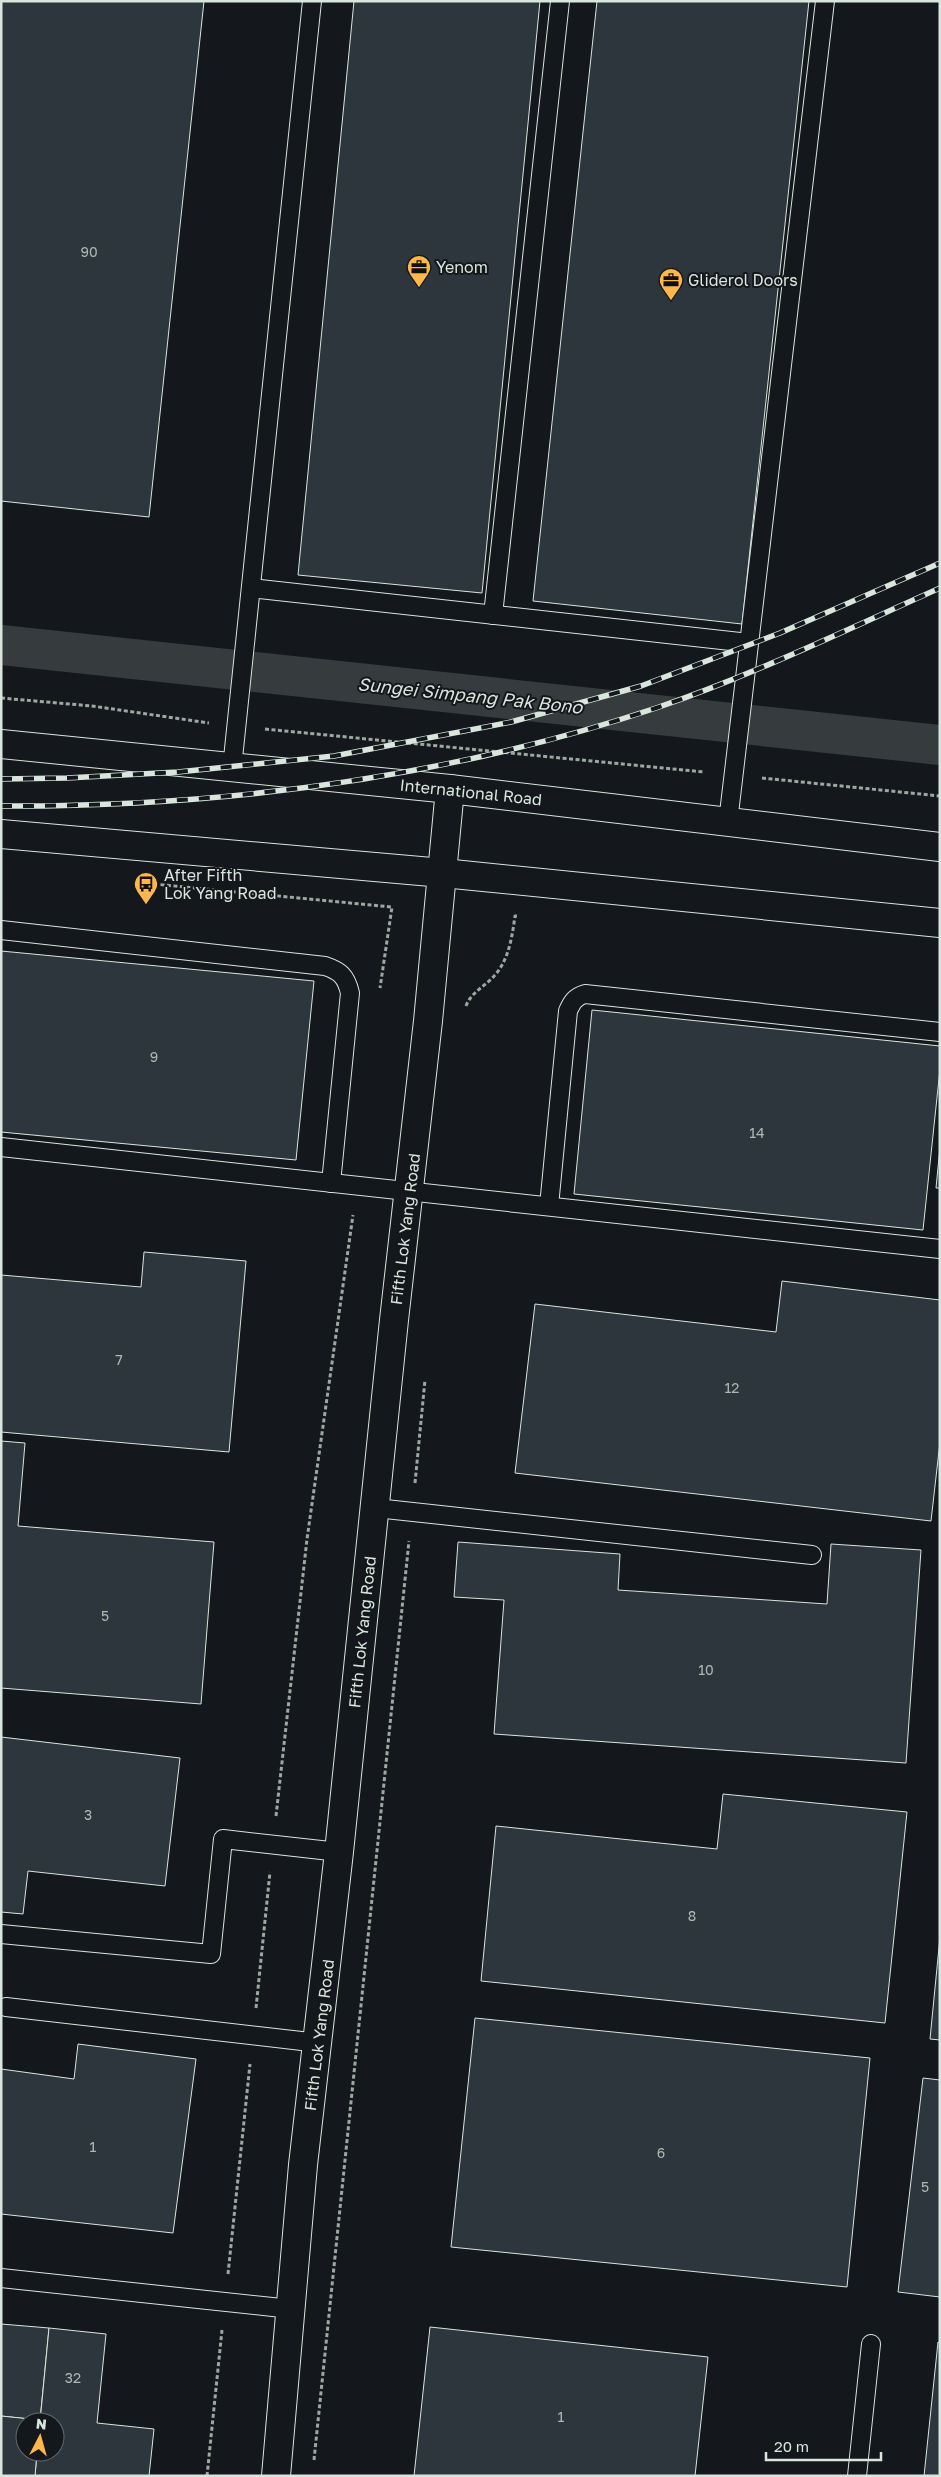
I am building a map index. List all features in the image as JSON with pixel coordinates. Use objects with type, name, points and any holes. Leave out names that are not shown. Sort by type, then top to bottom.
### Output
[{"type":"main road","name":"International Road","points":[[1,744],[450,789],[940,847]]},
{"type":"main road","name":"Fifth Lok Yang Road","points":[[276,2476],[303,2165],[319,2043],[410,1191],[450,789]]},
{"type":"main road","points":[[1,834],[443,873],[940,923]]},
{"type":"lane","points":[[232,768],[312,1]]},
{"type":"lane","points":[[492,615],[560,1]]},
{"type":"lane","points":[[728,822],[825,1]]},
{"type":"lane","points":[[251,590],[492,615],[749,645]]},
{"type":"lane","points":[[1,930],[324,966],[339,971],[347,982],[350,993],[331,1183]]},
{"type":"lane","points":[[549,1206],[568,1011],[571,1002],[578,996],[585,994],[940,1032]]},
{"type":"lane","points":[[1,1147],[940,1249]]},
{"type":"lane","points":[[376,1508],[812,1555]]},
{"type":"lane","points":[[1,1934],[211,1954],[223,1839],[273,1843],[339,1852]]},
{"type":"lane","points":[[6,2007],[319,2043]]},
{"type":"lane","points":[[1,2278],[291,2309]]},
{"type":"lane","points":[[857,2476],[871,2344]]},
{"type":"path","points":[[1,698],[237,720],[559,757],[940,796]]},
{"type":"path","points":[[147,884],[392,907],[379,998]]},
{"type":"path","points":[[465,1008],[468,999],[496,975],[509,949],[515,916]]},
{"type":"path","points":[[207,2476],[273,1843],[307,1539],[357,1186]]},
{"type":"path","points":[[313,2468],[425,1378]]},
{"type":"building","points":[[1,1],[204,1],[149,517],[1,501]]},
{"type":"building","name":"Yenom","points":[[354,1],[540,1],[482,593],[298,575]]},
{"type":"building","name":"Gliderol Doors","points":[[597,1],[809,1],[742,624],[533,601]]},
{"type":"building","points":[[1,951],[314,981],[296,1160],[1,1132]]},
{"type":"building","points":[[592,1010],[940,1046],[940,1069],[923,1230],[574,1194]]},
{"type":"building","points":[[940,1147],[940,1188],[936,1188]]},
{"type":"building","points":[[144,1252],[246,1261],[229,1452],[1,1432],[1,1275],[141,1287]]},
{"type":"building","points":[[782,1281],[940,1300],[940,1442],[931,1521],[515,1473],[535,1304],[776,1332]]},
{"type":"building","points":[[1,1441],[25,1443],[18,1526],[214,1542],[201,1704],[1,1688]]},
{"type":"building","points":[[458,1542],[620,1554],[618,1590],[827,1604],[831,1544],[921,1550],[906,1763],[494,1734],[504,1600],[454,1597]]},
{"type":"building","points":[[1,1737],[180,1758],[165,1886],[28,1871],[23,1914],[1,1912]]},
{"type":"building","points":[[723,1794],[907,1812],[885,2023],[481,1981],[496,1826],[717,1849]]},
{"type":"building","points":[[940,1937],[940,2040],[930,2039]]},
{"type":"building","points":[[475,2018],[870,2058],[847,2287],[451,2247]]},
{"type":"building","points":[[78,2044],[196,2059],[173,2233],[1,2214],[1,2069],[74,2079]]},
{"type":"building","points":[[923,2078],[940,2080],[940,2297],[898,2292]]},
{"type":"building","points":[[1,2324],[49,2328],[41,2412],[15,2412],[15,2417],[1,2416]]},
{"type":"building","points":[[430,2327],[708,2357],[695,2476],[414,2476]]},
{"type":"building","points":[[49,2328],[106,2334],[97,2423],[154,2429],[149,2476],[35,2476],[36,2462],[65,2462],[65,2412],[41,2412]]},
{"type":"building","points":[[938,2342],[940,2343],[940,2476],[924,2476]]},
{"type":"building","points":[[1,2416],[15,2417],[15,2462],[36,2462],[35,2476],[1,2476]]},
{"type":"waterway","name":"Sungei Simpang Pak Bono","points":[[1,645],[940,745]]},
{"type":"railway","points":[[1,779],[67,778],[178,772],[334,756],[511,722],[641,686],[780,633],[940,563]]},
{"type":"railway","points":[[1,806],[84,805],[250,794],[333,784],[415,770],[496,753],[577,732],[692,695],[799,651],[940,588]]},
{"type":"place","name":"Yenom","points":[[419,288]]},
{"type":"place","name":"Gliderol Doors","points":[[671,301]]},
{"type":"place","name":"After Fifth Lok Yang Road","points":[[146,905]]}]
